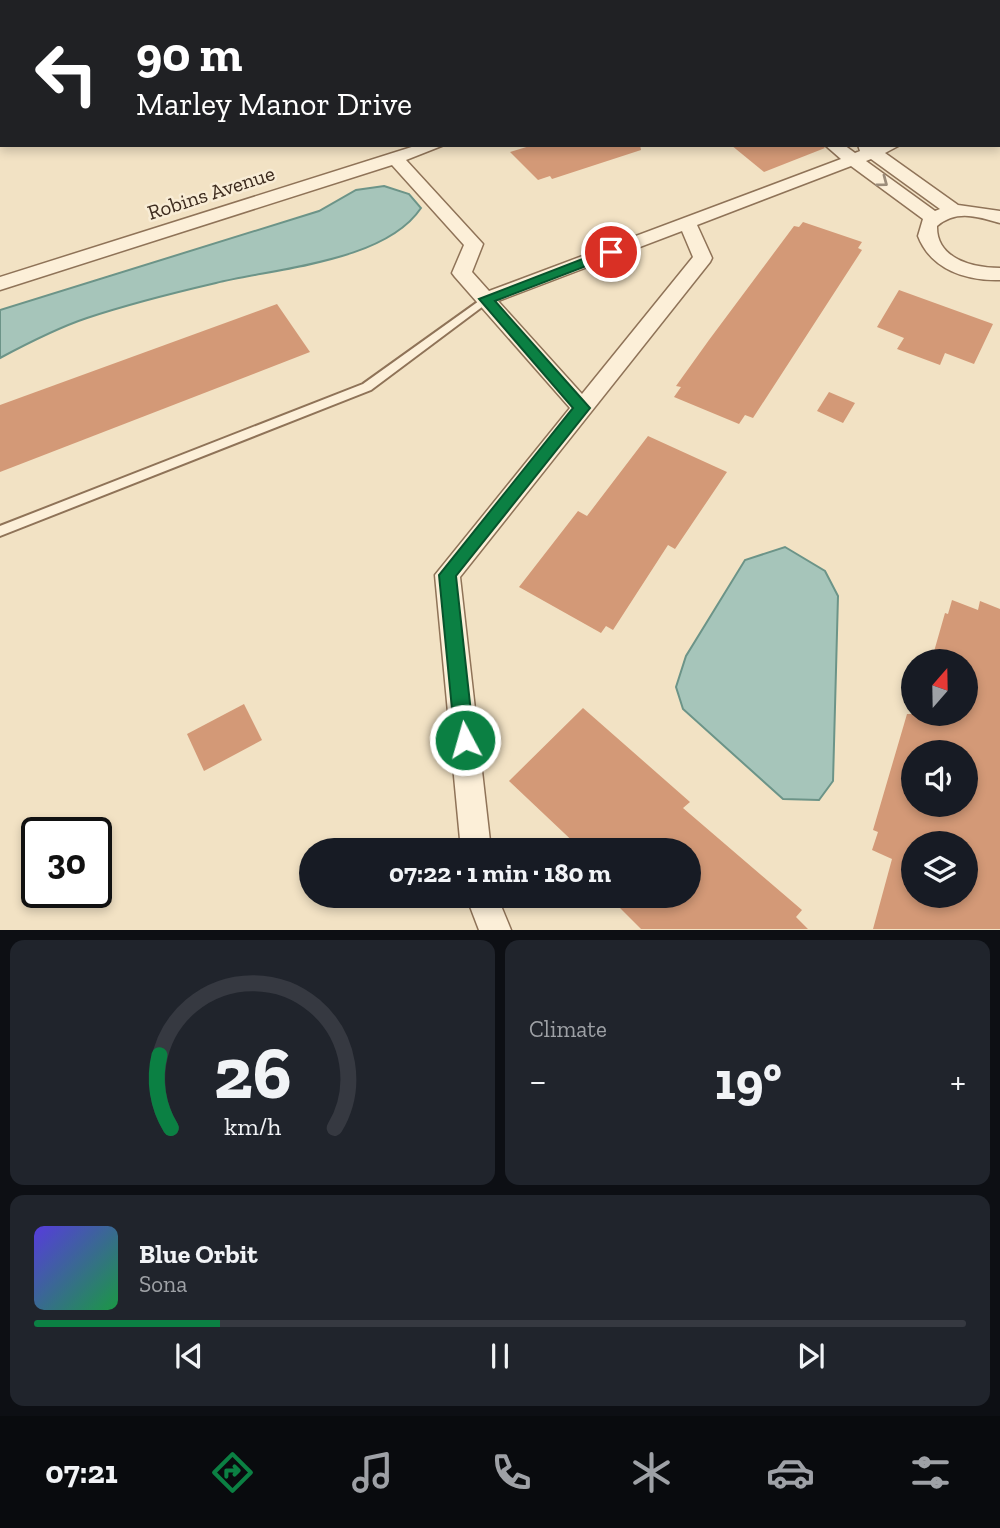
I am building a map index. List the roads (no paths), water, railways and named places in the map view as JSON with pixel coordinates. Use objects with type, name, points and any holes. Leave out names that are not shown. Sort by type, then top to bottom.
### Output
[{"type":"street","points":[[480,0],[533,0]]},
{"type":"street","name":"Robins Avenue","points":[[0,284],[430,147]]},
{"type":"street","points":[[842,147],[862,152],[954,210]]},
{"type":"street","points":[[486,299],[687,223],[862,152],[883,147]]},
{"type":"street","points":[[862,152],[933,218]]},
{"type":"street","points":[[395,158],[474,243],[462,273],[582,408]]},
{"type":"street","points":[[1000,217],[975,210],[954,210],[933,218],[925,233],[930,246],[941,257],[975,272],[1000,274]]},
{"type":"street","points":[[475,838],[447,575],[703,258],[687,223]]},
{"type":"street","points":[[486,908],[495,929]]},
{"type":"lane","points":[[0,531],[367,387],[486,299]]},
{"type":"water","points":[[384,186],[409,194],[421,208],[404,226],[356,252],[298,267],[216,283],[103,313],[54,331],[0,358],[0,310],[319,211],[356,190]]},
{"type":"water","points":[[785,547],[825,571],[838,596],[833,781],[819,800],[783,799],[683,709],[676,687],[686,656],[745,560]]}]
